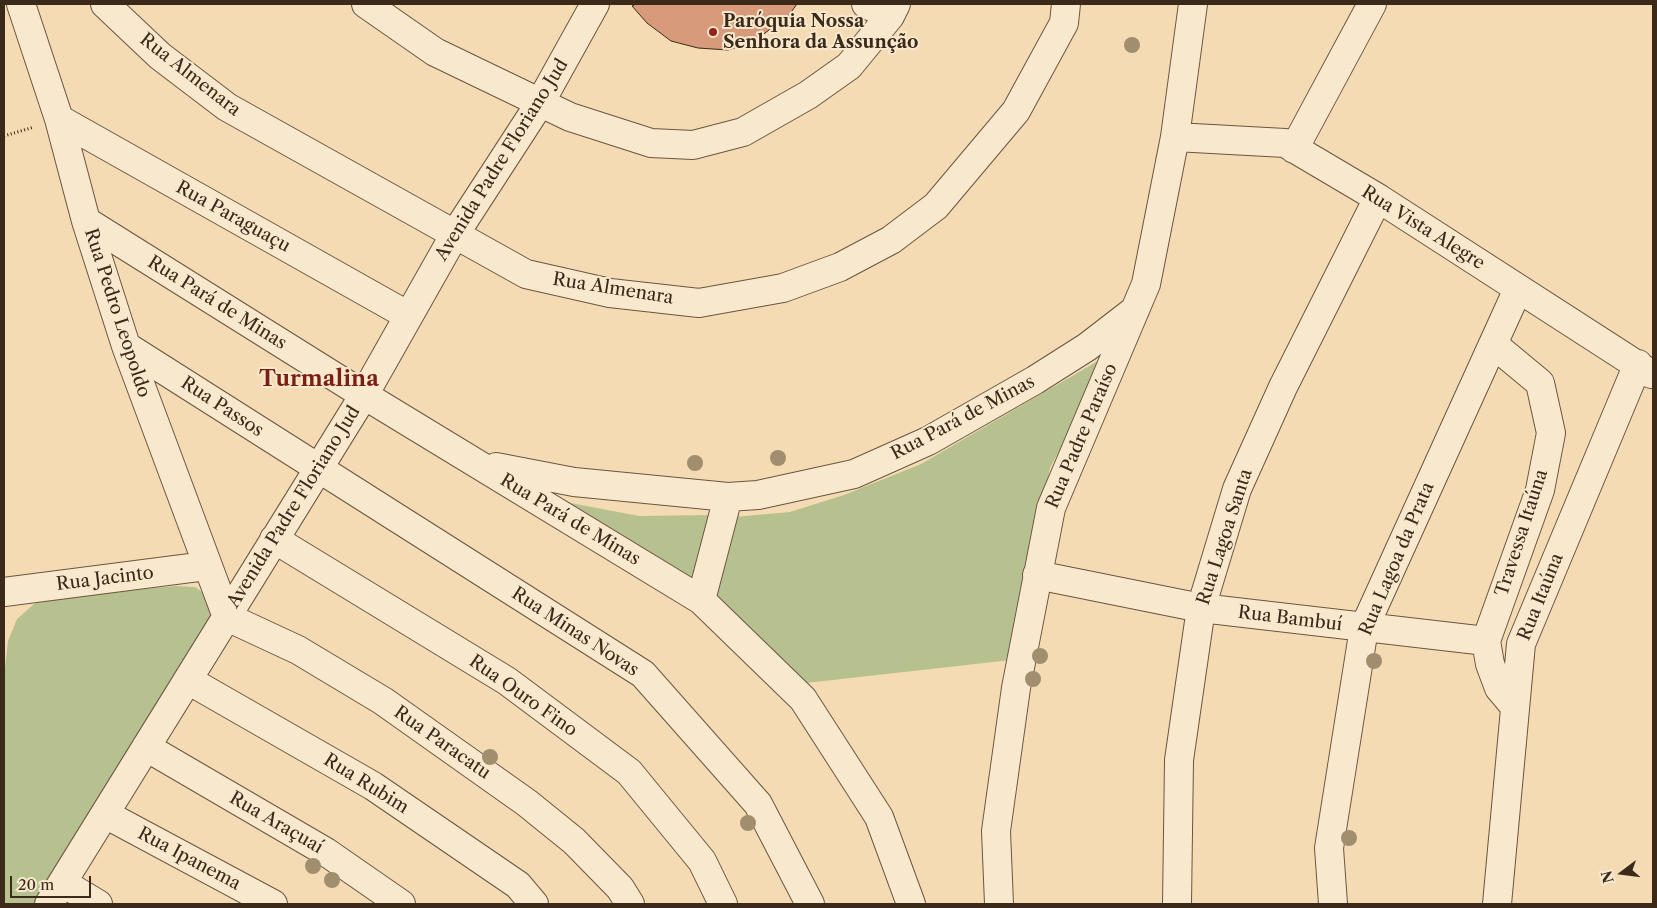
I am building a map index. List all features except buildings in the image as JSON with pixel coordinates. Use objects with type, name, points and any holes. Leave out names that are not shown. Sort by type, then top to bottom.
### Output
[{"type":"street","name":"Rua Pedro Leopoldo","points":[[20,4],[59,119],[86,221],[126,346],[226,617]]},
{"type":"street","name":"Rua Almenara","points":[[105,4],[160,56],[227,108],[526,274],[610,293],[699,302],[783,288],[840,267],[891,240],[936,206],[1016,111],[1068,10]]},
{"type":"street","points":[[366,4],[435,52],[570,117],[651,143],[693,145],[743,132],[808,95],[849,66],[893,10],[866,4]]},
{"type":"street","name":"Avenida Padre Floriano Jud","points":[[56,894],[317,468],[364,395],[407,315],[455,234],[540,103],[596,4]]},
{"type":"street","name":"Rua Padre Paraíso","points":[[1000,904],[996,831],[1016,688],[1051,508],[1146,284],[1175,137],[1193,4]]},
{"type":"street","points":[[1294,149],[1372,4]]},
{"type":"street","name":"Rua Paraguaçu","points":[[59,119],[407,315]]},
{"type":"street","name":"Rua Vista Alegre","points":[[1175,137],[1285,143],[1378,198],[1645,370]]},
{"type":"street","name":"Rua Lagoa Santa","points":[[1177,904],[1179,760],[1201,608],[1237,489],[1283,387],[1378,198]]},
{"type":"street","name":"Rua Pará de Minas","points":[[86,221],[364,395],[701,600],[804,699],[880,818],[911,904]]},
{"type":"street","name":"Rua Lagoa da Prata","points":[[1333,904],[1329,848],[1364,628],[1518,289]]},
{"type":"street","name":"Rua Pará de Minas","points":[[476,462],[574,482],[728,497],[758,495],[854,474],[928,441],[1087,347],[1136,309]]},
{"type":"street","name":"Travessa Itaúna","points":[[1486,641],[1540,490],[1551,433],[1540,383],[1492,344]]},
{"type":"street","name":"Rua Passos","points":[[126,346],[317,468]]},
{"type":"street","name":"Rua Itaúna","points":[[1497,904],[1521,644],[1645,370]]},
{"type":"street","name":"Rua Minas Novas","points":[[317,468],[643,674],[758,804],[810,904]]},
{"type":"street","points":[[701,600],[728,497]]},
{"type":"street","name":"Rua Ouro Fino","points":[[274,539],[507,681],[629,772],[702,860],[723,904]]},
{"type":"street","name":"Rua Jacinto","points":[[4,592],[206,566]]},
{"type":"street","name":"Rua Bambuí","points":[[1037,574],[1201,608],[1486,641]]},
{"type":"street","name":"Rua Paracatu","points":[[226,617],[298,650],[383,701],[527,803],[574,841],[620,888],[630,904]]},
{"type":"street","points":[[1486,641],[1490,664],[1499,688],[1515,707]]},
{"type":"street","name":"Rua Rubim","points":[[188,680],[373,786],[518,885],[534,904]]},
{"type":"street","name":"Rua Araçuaí","points":[[146,747],[326,852],[401,904]]},
{"type":"street","name":"Rua Ipanema","points":[[104,814],[273,904]]},
{"type":"street","points":[[56,894],[98,904]]},
{"type":"green space","points":[[1103,358],[1079,412],[1050,468],[1011,660],[806,683],[712,597],[734,517],[790,512],[844,495],[921,464]]},
{"type":"green space","points":[[555,500],[639,516],[711,515],[691,585]]},
{"type":"green space","points":[[176,586],[195,587],[205,594],[215,615],[41,904],[4,904],[4,676],[8,641],[17,619],[34,604],[49,598]]},
{"type":"place","name":"Paróquia Nossa Senhora da Assunção","points":[[713,32]]},
{"type":"district","name":"Turmalina","points":[[319,380]]}]
